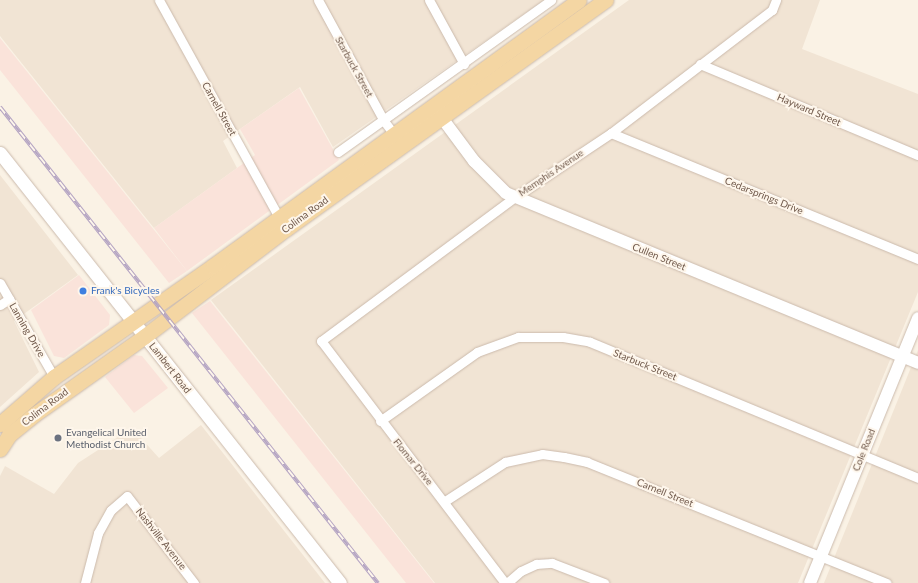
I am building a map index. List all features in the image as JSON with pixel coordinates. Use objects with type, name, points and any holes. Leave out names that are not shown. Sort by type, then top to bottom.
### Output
[{"type":"main road","name":"Colima Road","points":[[3,427],[35,414],[145,336],[393,133],[579,0]]},
{"type":"main road","name":"Colima Road","points":[[3,427],[54,377],[132,321],[442,118],[606,0]]},
{"type":"main road","points":[[393,133],[402,145]]},
{"type":"main road","name":"Lambert Road","points":[[0,153],[340,583]]},
{"type":"main road","points":[[0,449],[3,427]]},
{"type":"street","name":"Carnell Street","points":[[159,0],[283,222]]},
{"type":"street","name":"Starbuck Street","points":[[318,0],[384,121],[393,133]]},
{"type":"street","points":[[429,0],[464,64]]},
{"type":"street","name":"Memphis Avenue","points":[[321,341],[515,197],[610,133],[772,10],[776,0]]},
{"type":"street","points":[[338,152],[464,64],[546,2]]},
{"type":"street","name":"Hayward Street","points":[[700,64],[918,155]]},
{"type":"street","name":"Cullen Street","points":[[434,105],[474,161],[506,193],[918,363]]},
{"type":"street","name":"Cedarsprings Drive","points":[[610,133],[918,259]]},
{"type":"street","name":"Lanning Drive","points":[[0,283],[54,377]]},
{"type":"street","points":[[0,305],[9,299]]},
{"type":"street","name":"Cole Road","points":[[810,583],[918,318]]},
{"type":"street","name":"Starbuck Street","points":[[380,420],[476,352],[518,337],[557,336],[590,342],[918,478]]},
{"type":"street","name":"Flomar Drive","points":[[321,341],[380,420],[445,501],[506,583]]},
{"type":"street","name":"Carnell Street","points":[[445,501],[505,462],[542,454],[564,457],[587,462],[886,583]]},
{"type":"street","name":"Nashville Avenue","points":[[85,583],[98,533],[111,510],[127,496],[194,583]]},
{"type":"street","points":[[506,583],[521,571],[536,564],[552,563],[604,583]]},
{"type":"shaded area","points":[[0,0],[544,0],[333,147],[300,87],[223,141],[237,168],[154,228],[0,36]]},
{"type":"shaded area","points":[[629,0],[820,0],[802,49],[918,94],[918,292],[798,583],[435,583],[211,300]]},
{"type":"shaded area","points":[[0,38],[187,271],[169,283],[0,70]]},
{"type":"shaded area","points":[[299,88],[339,160],[187,271],[154,228],[255,155],[240,129]]},
{"type":"shaded area","points":[[0,175],[78,275],[14,321],[39,372],[0,407]]},
{"type":"shaded area","points":[[79,275],[110,315],[109,325],[64,358],[54,356],[31,310]]},
{"type":"shaded area","points":[[210,301],[434,583],[406,583],[192,313]]},
{"type":"shaded area","points":[[918,350],[918,583],[824,583]]},
{"type":"shaded area","points":[[134,355],[142,356],[168,388],[134,413],[105,377]]},
{"type":"shaded area","points":[[201,425],[325,583],[0,583],[0,476],[5,466],[54,494],[78,463],[132,428],[159,458]]},
{"type":"railway","points":[[0,107],[378,583]]},
{"type":"place","name":"Frank's Bicycles","points":[[83,291]]},
{"type":"place","name":"Evangelical United Methodist Church","points":[[58,438]]}]
